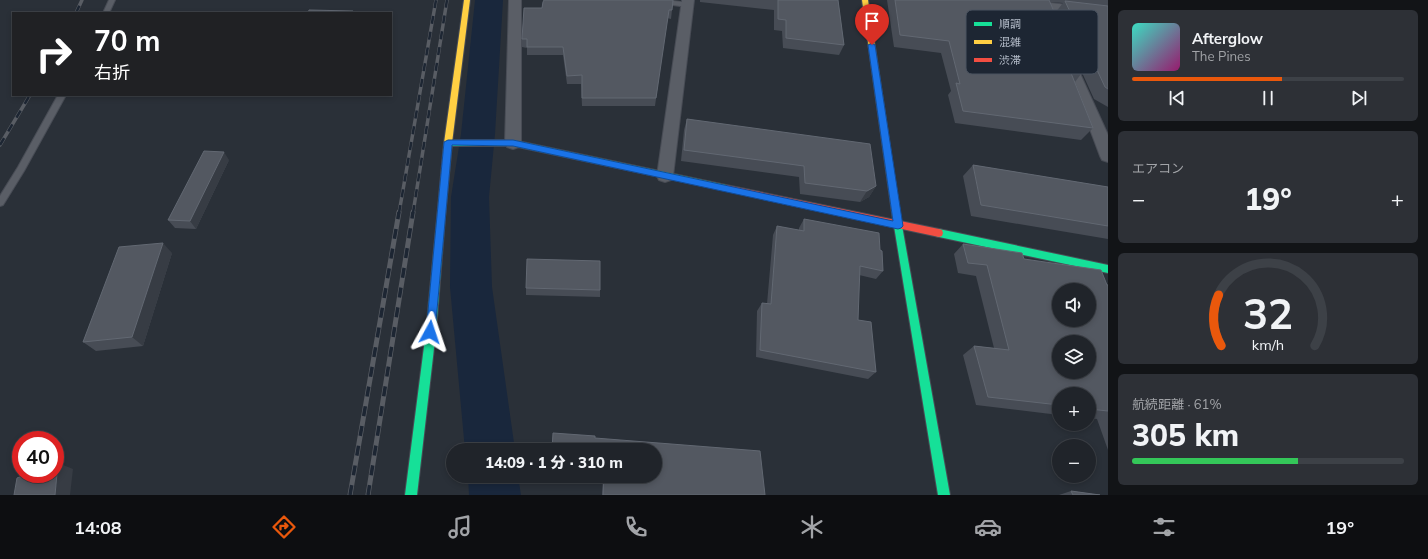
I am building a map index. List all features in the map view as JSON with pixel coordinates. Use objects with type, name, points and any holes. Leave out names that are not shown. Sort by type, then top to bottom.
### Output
[{"type":"street","points":[[410,495],[430,332],[448,142],[467,0]]},
{"type":"street","points":[[513,143],[515,0]]},
{"type":"street","points":[[865,0],[898,226],[944,495]]},
{"type":"street","points":[[665,176],[688,2]]},
{"type":"street","points":[[1042,3],[1084,10]]},
{"type":"street","points":[[1098,12],[1108,14]]},
{"type":"street","points":[[1076,74],[1100,117],[1108,156]]},
{"type":"street","points":[[448,142],[513,143],[898,226],[1108,269]]},
{"type":"lane","points":[[106,12],[112,0]]},
{"type":"lane","points":[[652,0],[688,2]]},
{"type":"lane","points":[[0,203],[21,169],[61,96]]},
{"type":"building","points":[[544,0],[673,0],[672,10],[669,10],[656,98],[582,98],[582,75],[567,76],[563,47],[527,47],[527,39],[522,39],[524,8],[542,8]]},
{"type":"building","points":[[778,0],[838,0],[844,45],[786,38],[786,20],[778,19]]},
{"type":"building","points":[[895,0],[1049,0],[1053,10],[966,10],[966,74],[1071,74],[1093,128],[963,111],[956,83],[960,84],[949,41],[900,35]]},
{"type":"building","points":[[1065,1],[1108,6],[1108,89],[1105,87],[1098,72],[1098,10],[1069,10]]},
{"type":"building","points":[[309,10],[353,11],[353,12],[308,12]]},
{"type":"building","points":[[687,119],[870,144],[876,186],[867,191],[805,183],[804,166],[684,150]]},
{"type":"building","points":[[204,151],[224,152],[190,221],[168,220]]},
{"type":"building","points":[[973,165],[1108,187],[1108,226],[981,205]]},
{"type":"building","points":[[804,219],[879,233],[883,271],[860,266],[858,320],[871,322],[876,372],[760,350],[762,303],[771,304],[777,226],[804,231]]},
{"type":"building","points":[[163,243],[132,337],[83,342],[119,247]]},
{"type":"building","points":[[963,244],[1022,253],[1024,259],[1101,270],[1108,285],[1108,411],[1096,410],[1096,387],[1052,387],[1052,404],[988,397],[974,346],[1009,350],[987,265],[968,263]]},
{"type":"building","points":[[527,259],[600,261],[600,290],[526,288]]},
{"type":"building","points":[[553,433],[658,443],[552,443]]},
{"type":"building","points":[[662,443],[760,451],[765,495],[603,495],[604,483],[662,483]]},
{"type":"building","points":[[16,483],[56,483],[55,495],[14,495]]},
{"type":"building","points":[[1071,491],[1100,495],[1073,495]]},
{"type":"waterway","points":[[489,0],[478,134],[470,197],[471,287],[489,443]]},
{"type":"waterway","points":[[494,483],[495,495]]},
{"type":"railway","points":[[76,12],[82,0]]},
{"type":"railway","points":[[399,213],[436,0]]},
{"type":"railway","points":[[413,213],[447,0]]},
{"type":"railway","points":[[0,145],[29,96]]},
{"type":"railway","points":[[350,495],[399,212]]},
{"type":"railway","points":[[368,495],[413,212]]},
{"type":"traffic: fast","points":[[448,143],[513,143],[726,188]]},
{"type":"traffic: fast","points":[[411,495],[431,331],[441,218]]},
{"type":"traffic: fast","points":[[897,220],[944,495]]},
{"type":"traffic: fast","points":[[939,233],[1108,269]]},
{"type":"traffic: slow","points":[[441,218],[448,143],[467,0]]},
{"type":"traffic: slow","points":[[865,0],[897,220]]},
{"type":"traffic: jam","points":[[726,188],[939,233]]},
{"type":"route","points":[[430,332],[448,142],[513,143],[898,226],[872,45]]}]
